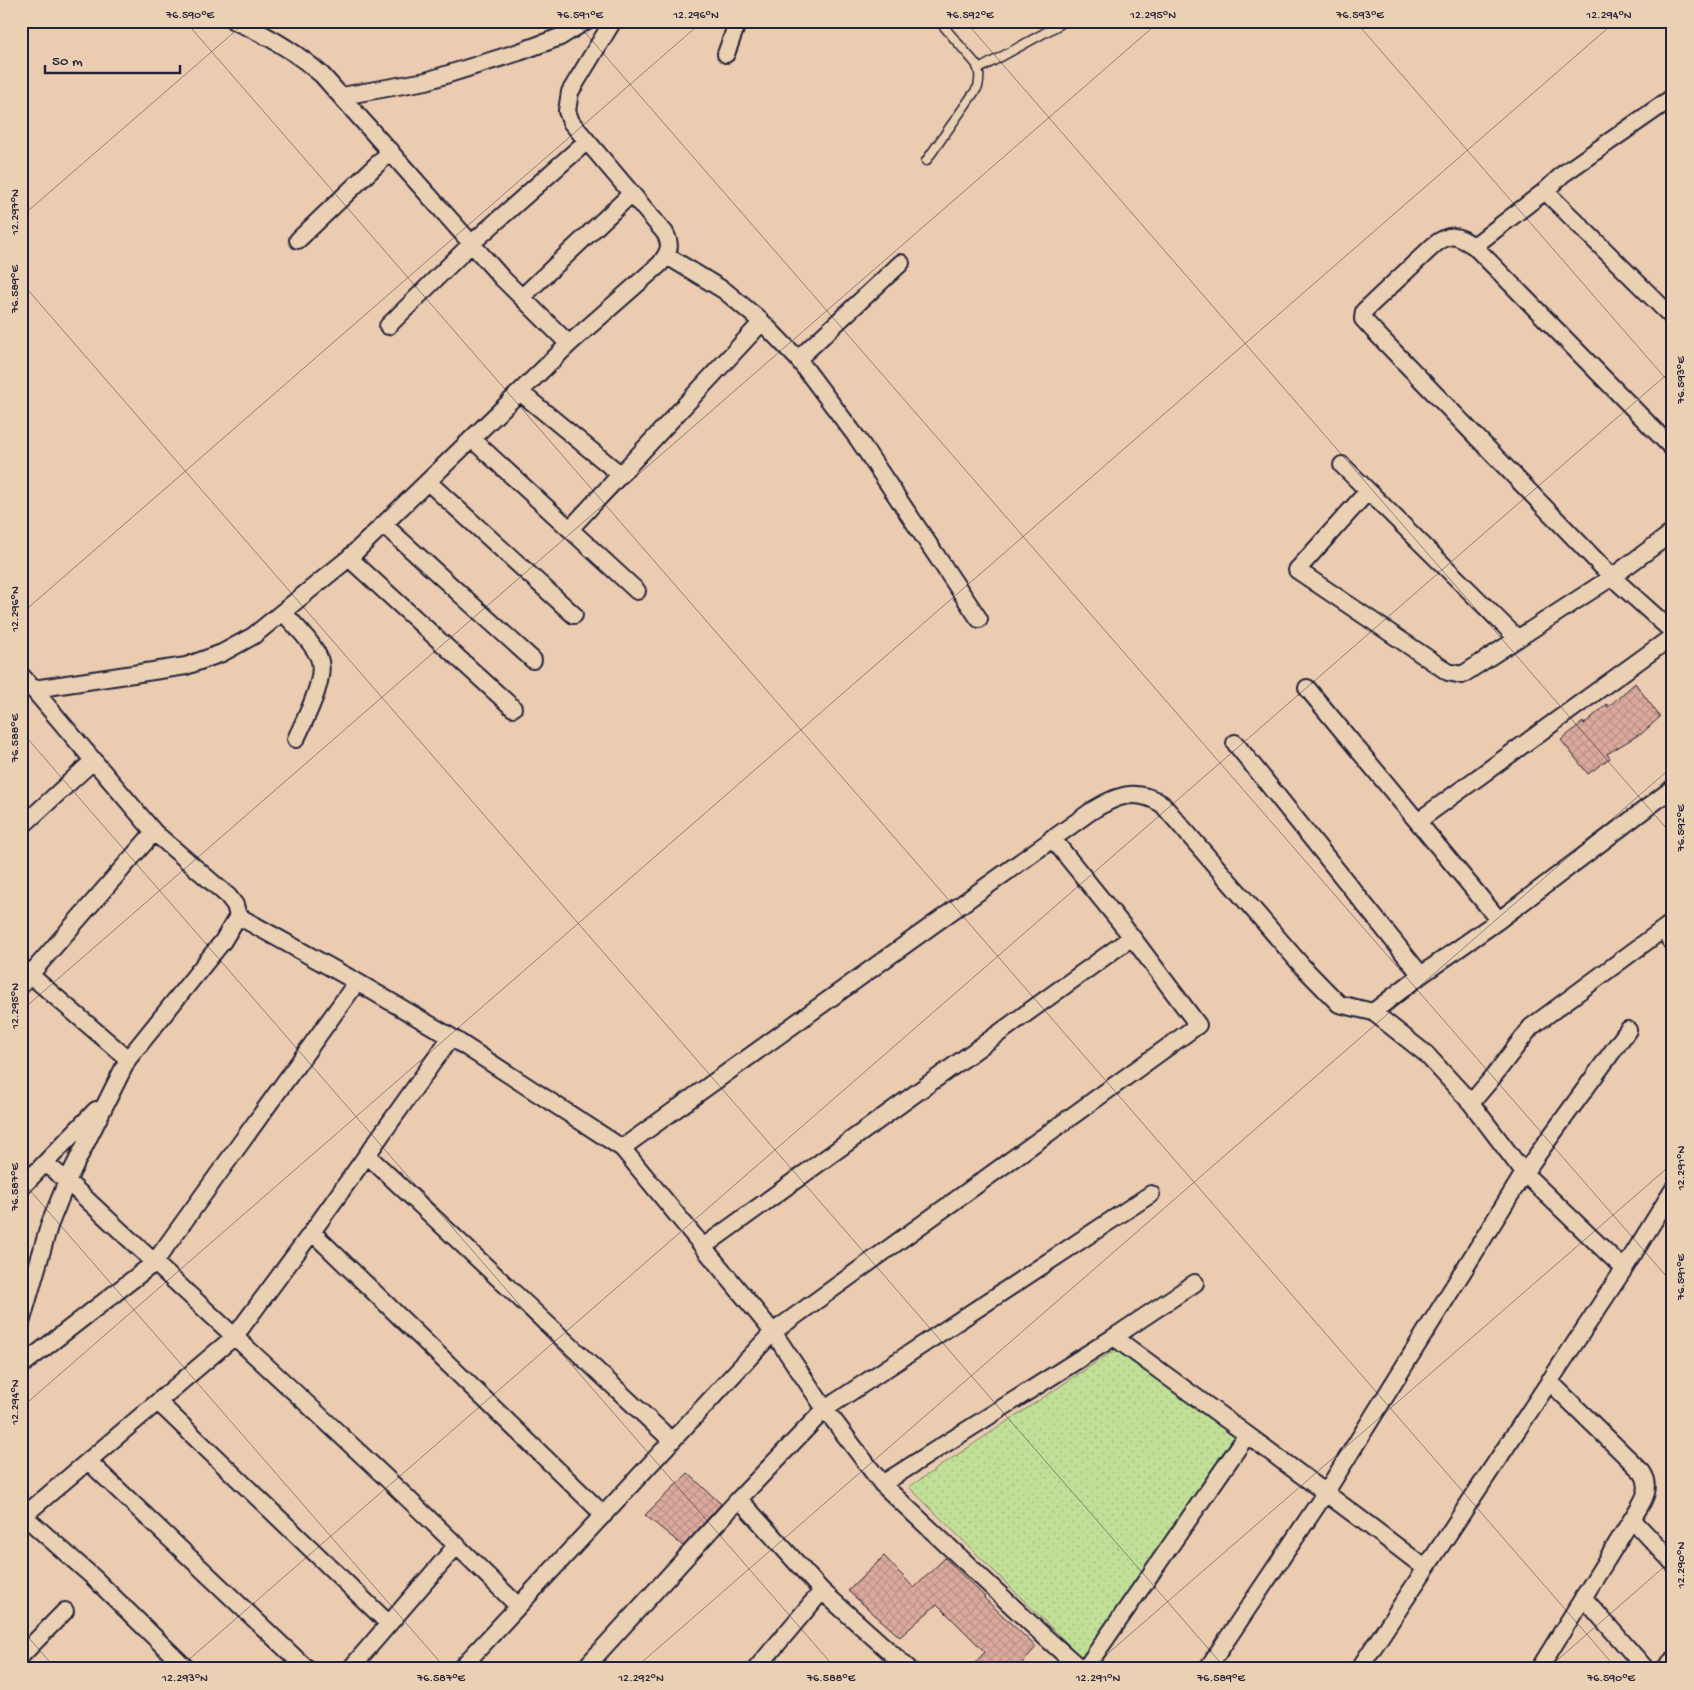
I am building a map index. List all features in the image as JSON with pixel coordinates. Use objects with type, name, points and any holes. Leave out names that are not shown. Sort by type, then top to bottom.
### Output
[{"type":"street","points":[[234,21],[255,30],[304,59],[322,75],[502,278],[569,344]]},
{"type":"street","points":[[342,96],[426,82],[560,37],[586,21]]},
{"type":"street","points":[[34,689],[186,666],[222,653],[253,636],[349,558],[569,344],[660,264],[669,248],[669,240],[665,233],[571,122],[567,111],[570,92],[613,21]]},
{"type":"street","points":[[726,54],[738,21]]},
{"type":"street","points":[[1474,246],[1563,174],[1673,97]]},
{"type":"street","points":[[388,326],[472,243],[587,141]]},
{"type":"street","points":[[298,240],[391,151]]},
{"type":"street","points":[[1544,191],[1673,318]]},
{"type":"street","points":[[522,298],[631,194]]},
{"type":"street","points":[[1673,449],[1474,246],[1458,236],[1449,236],[1441,239],[1364,311],[1363,319],[1612,577],[1673,632]]},
{"type":"street","points":[[666,256],[725,291],[762,322],[798,359],[858,439],[979,619]]},
{"type":"street","points":[[798,359],[901,263]]},
{"type":"street","points":[[570,529],[762,322]]},
{"type":"street","points":[[520,392],[621,475]]},
{"type":"street","points":[[472,439],[638,591]]},
{"type":"street","points":[[1342,465],[1518,638]]},
{"type":"street","points":[[428,482],[574,615]]},
{"type":"street","points":[[1368,491],[1297,570],[1448,672],[1462,675],[1612,577],[1673,532]]},
{"type":"street","points":[[384,525],[533,660]]},
{"type":"street","points":[[349,558],[513,708]]},
{"type":"street","points":[[282,612],[314,647],[322,667],[321,680],[296,739]]},
{"type":"street","points":[[1418,821],[1673,636]]},
{"type":"street","points":[[21,675],[154,832],[228,896],[235,905],[238,916],[451,1037],[622,1148],[773,1332],[825,1409],[882,1484],[1045,1638],[1082,1669]]},
{"type":"street","points":[[1307,688],[1499,920]]},
{"type":"street","points":[[1235,743],[1421,975]]},
{"type":"street","points":[[21,827],[94,760]]},
{"type":"street","points":[[1373,1012],[1421,975],[1499,920],[1673,788]]},
{"type":"street","points":[[622,1148],[1052,838],[1108,801],[1126,795],[1144,795],[1162,804],[1303,967],[1339,1004],[1373,1012],[1426,1054],[1471,1103],[1524,1173],[1624,1269]]},
{"type":"street","points":[[128,1059],[24,976],[154,832]]},
{"type":"street","points":[[460,1669],[773,1332],[1198,1024],[1132,937],[1052,838]]},
{"type":"street","points":[[21,1323],[49,1226],[67,1181],[128,1059],[223,941],[238,916]]},
{"type":"street","points":[[1471,1103],[1531,1027],[1668,926],[1673,944]]},
{"type":"street","points":[[703,1247],[1132,937]]},
{"type":"street","points":[[21,1366],[154,1263],[357,982]]},
{"type":"street","points":[[1207,1669],[1326,1492],[1524,1173],[1628,1030]]},
{"type":"street","points":[[187,1669],[93,1577],[22,1517],[235,1336],[312,1232],[451,1037]]},
{"type":"street","points":[[21,1188],[107,1099]]},
{"type":"street","points":[[367,1155],[672,1441]]},
{"type":"street","points":[[45,1163],[67,1181],[235,1336],[457,1545],[518,1606]]},
{"type":"street","points":[[584,1669],[739,1499],[825,1409],[1151,1194]]},
{"type":"street","points":[[1360,1669],[1671,1197]]},
{"type":"street","points":[[312,1232],[604,1515]]},
{"type":"street","points":[[882,1484],[1114,1337],[1195,1283]]},
{"type":"street","points":[[1114,1337],[1326,1492],[1425,1568]]},
{"type":"street","points":[[1539,1669],[1632,1519],[1648,1488],[1647,1478],[1642,1472],[1549,1381]]},
{"type":"street","points":[[158,1402],[389,1624]]},
{"type":"street","points":[[1085,1669],[1247,1435]]},
{"type":"street","points":[[88,1461],[307,1669]]},
{"type":"street","points":[[739,1499],[822,1591],[909,1669]]},
{"type":"street","points":[[1632,1519],[1673,1563]]},
{"type":"street","points":[[350,1669],[457,1545]]},
{"type":"street","points":[[756,1669],[822,1591]]},
{"type":"street","points":[[1583,1597],[1646,1669]]},
{"type":"street","points":[[21,1656],[65,1611]]},
{"type":"street","points":[[1664,1669],[1673,1660]]},
{"type":"lane","points":[[926,162],[978,86],[980,77],[976,64],[939,21]]},
{"type":"lane","points":[[979,69],[1066,21]]},
{"type":"green space","points":[[1116,1349],[1234,1437],[1083,1659],[909,1487]]},
{"type":"building","points":[[1635,683],[1660,717],[1640,735],[1607,754],[1610,758],[1588,774],[1561,740],[1583,722],[1584,724],[1607,704],[1608,707]]},
{"type":"building","points":[[688,1473],[721,1504],[683,1546],[645,1515]]},
{"type":"building","points":[[884,1556],[914,1588],[945,1558],[1036,1647],[1017,1669],[969,1669],[985,1652],[937,1604],[900,1637],[848,1591]]}]
